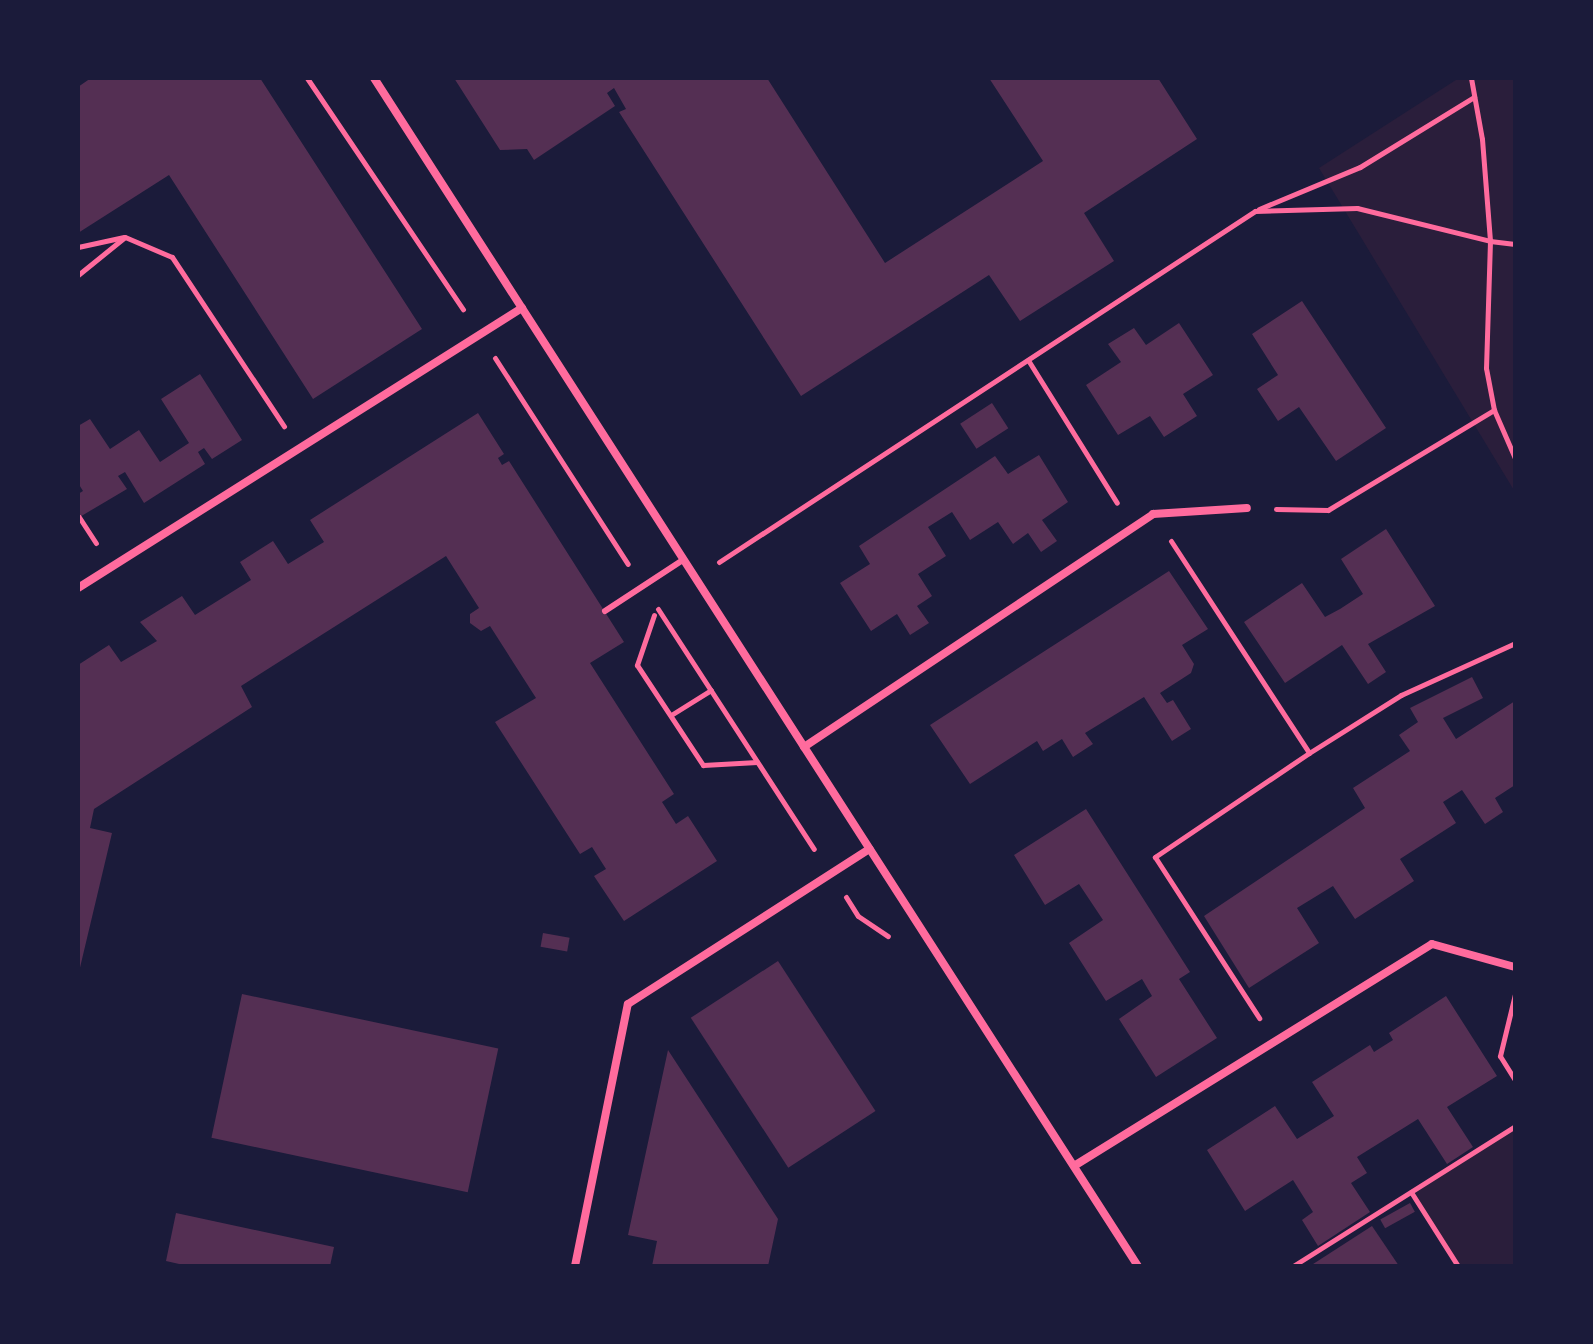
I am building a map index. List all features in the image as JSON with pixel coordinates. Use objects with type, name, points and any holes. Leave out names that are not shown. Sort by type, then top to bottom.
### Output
[{"type":"street","points":[[374,78],[1138,1266]]},
{"type":"street","points":[[78,588],[522,308]]},
{"type":"street","points":[[804,747],[1153,514],[1247,508]]},
{"type":"street","points":[[575,1266],[628,1004],[869,849]]},
{"type":"street","points":[[1074,1166],[1432,944],[1515,967]]},
{"type":"lane","points":[[605,611],[683,560]]},
{"type":"path","points":[[307,78],[643,586]]},
{"type":"path","points":[[1471,78],[1482,139],[1490,241],[1486,368],[1494,410],[1515,458]]},
{"type":"path","points":[[695,578],[1255,211],[1360,167],[1474,97]]},
{"type":"path","points":[[1255,211],[1357,208],[1490,241],[1515,244]]},
{"type":"path","points":[[78,247],[125,237],[172,257],[299,449]]},
{"type":"path","points":[[78,275],[125,237]]},
{"type":"path","points":[[1028,360],[1132,527]]},
{"type":"path","points":[[1247,508],[1328,510],[1494,410]]},
{"type":"path","points":[[1153,514],[1309,753]]},
{"type":"path","points":[[757,762],[703,765],[637,665],[656,606],[858,916],[892,939]]},
{"type":"path","points":[[1274,1042],[1155,857],[1401,695],[1515,643]]},
{"type":"path","points":[[671,715],[711,690]]},
{"type":"path","points":[[1515,993],[1500,1056],[1515,1080]]},
{"type":"path","points":[[1293,1266],[1515,1126]]},
{"type":"path","points":[[1411,1192],[1458,1266]]},
{"type":"shaded area","points":[[1459,78],[1515,78],[1515,492],[1319,168]]},
{"type":"shaded area","points":[[1515,1126],[1515,1266],[1458,1266],[1411,1192]]},
{"type":"building","points":[[91,78],[260,78],[422,329],[313,399],[169,175],[78,233],[78,87]]},
{"type":"building","points":[[454,78],[767,78],[885,263],[1043,161],[989,78],[1158,78],[1197,139],[1084,213],[1114,261],[1020,321],[989,275],[801,396],[619,112],[626,109],[614,88],[607,93],[615,106],[534,160],[527,149],[500,150]]},
{"type":"building","points":[[1302,301],[1386,428],[1336,461],[1299,407],[1278,421],[1257,389],[1278,375],[1252,334]]},
{"type":"building","points":[[1179,323],[1213,375],[1183,394],[1197,416],[1164,437],[1150,416],[1118,435],[1086,385],[1121,362],[1108,344],[1134,328],[1146,345]]},
{"type":"building","points":[[200,374],[242,440],[212,459],[204,448],[198,452],[205,464],[144,503],[125,472],[118,476],[127,489],[78,518],[78,494],[83,491],[78,483],[78,426],[90,419],[110,449],[139,430],[160,462],[189,443],[161,399]]},
{"type":"building","points":[[992,403],[1008,428],[976,449],[960,424]]},
{"type":"building","points":[[478,413],[504,454],[498,458],[502,465],[509,461],[624,642],[590,663],[674,794],[662,802],[676,824],[688,816],[717,861],[624,921],[594,876],[606,869],[592,847],[580,854],[495,722],[536,698],[490,626],[481,631],[470,623],[470,614],[479,608],[446,556],[241,686],[252,707],[94,809],[90,828],[112,833],[78,976],[78,665],[109,645],[121,662],[157,641],[140,622],[182,596],[195,615],[251,580],[240,562],[273,541],[288,564],[324,542],[310,520]]},
{"type":"building","points":[[1039,455],[1068,502],[1042,520],[1057,541],[1041,552],[1028,533],[1013,544],[998,522],[970,540],[952,512],[928,527],[946,556],[918,574],[932,596],[917,606],[929,623],[910,635],[897,614],[871,631],[840,583],[870,564],[859,546],[995,456],[1008,474]]},
{"type":"building","points":[[1386,529],[1435,606],[1368,644],[1386,672],[1368,684],[1342,645],[1285,683],[1244,622],[1302,583],[1325,617],[1363,594],[1341,559]]},
{"type":"building","points":[[1169,571],[1208,629],[1182,645],[1194,664],[1191,673],[1160,693],[1167,703],[1173,700],[1191,729],[1172,741],[1144,697],[1085,733],[1093,744],[1073,757],[1062,739],[1043,751],[1037,741],[970,784],[930,725]]},
{"type":"building","points":[[1472,677],[1483,698],[1443,718],[1456,739],[1515,701],[1515,785],[1495,798],[1503,812],[1485,824],[1462,790],[1443,802],[1456,823],[1400,859],[1414,881],[1355,919],[1333,886],[1297,908],[1319,943],[1249,988],[1204,916],[1365,808],[1353,788],[1410,751],[1399,735],[1418,722],[1410,708]]},
{"type":"building","points":[[1086,809],[1190,972],[1179,979],[1217,1038],[1156,1077],[1119,1019],[1152,996],[1142,979],[1106,1001],[1069,943],[1103,920],[1079,884],[1045,905],[1014,855]]},
{"type":"building","points":[[543,933],[570,938],[567,951],[541,947]]},
{"type":"building","points":[[778,961],[875,1111],[788,1168],[691,1018]]},
{"type":"building","points":[[242,994],[498,1048],[468,1192],[211,1138]]},
{"type":"building","points":[[1446,996],[1497,1076],[1447,1107],[1473,1147],[1447,1164],[1418,1119],[1357,1157],[1367,1173],[1351,1183],[1370,1212],[1318,1246],[1302,1220],[1313,1212],[1293,1180],[1245,1211],[1207,1150],[1275,1106],[1297,1139],[1334,1116],[1312,1082],[1370,1045],[1374,1052],[1393,1040],[1389,1033]]},
{"type":"building","points":[[668,1050],[778,1219],[768,1266],[652,1266],[657,1241],[628,1235]]},
{"type":"building","points":[[1410,1203],[1415,1212],[1385,1228],[1380,1219]]},
{"type":"building","points":[[176,1213],[334,1247],[330,1266],[188,1266],[166,1261]]},
{"type":"building","points":[[1372,1226],[1399,1266],[1310,1266]]}]
